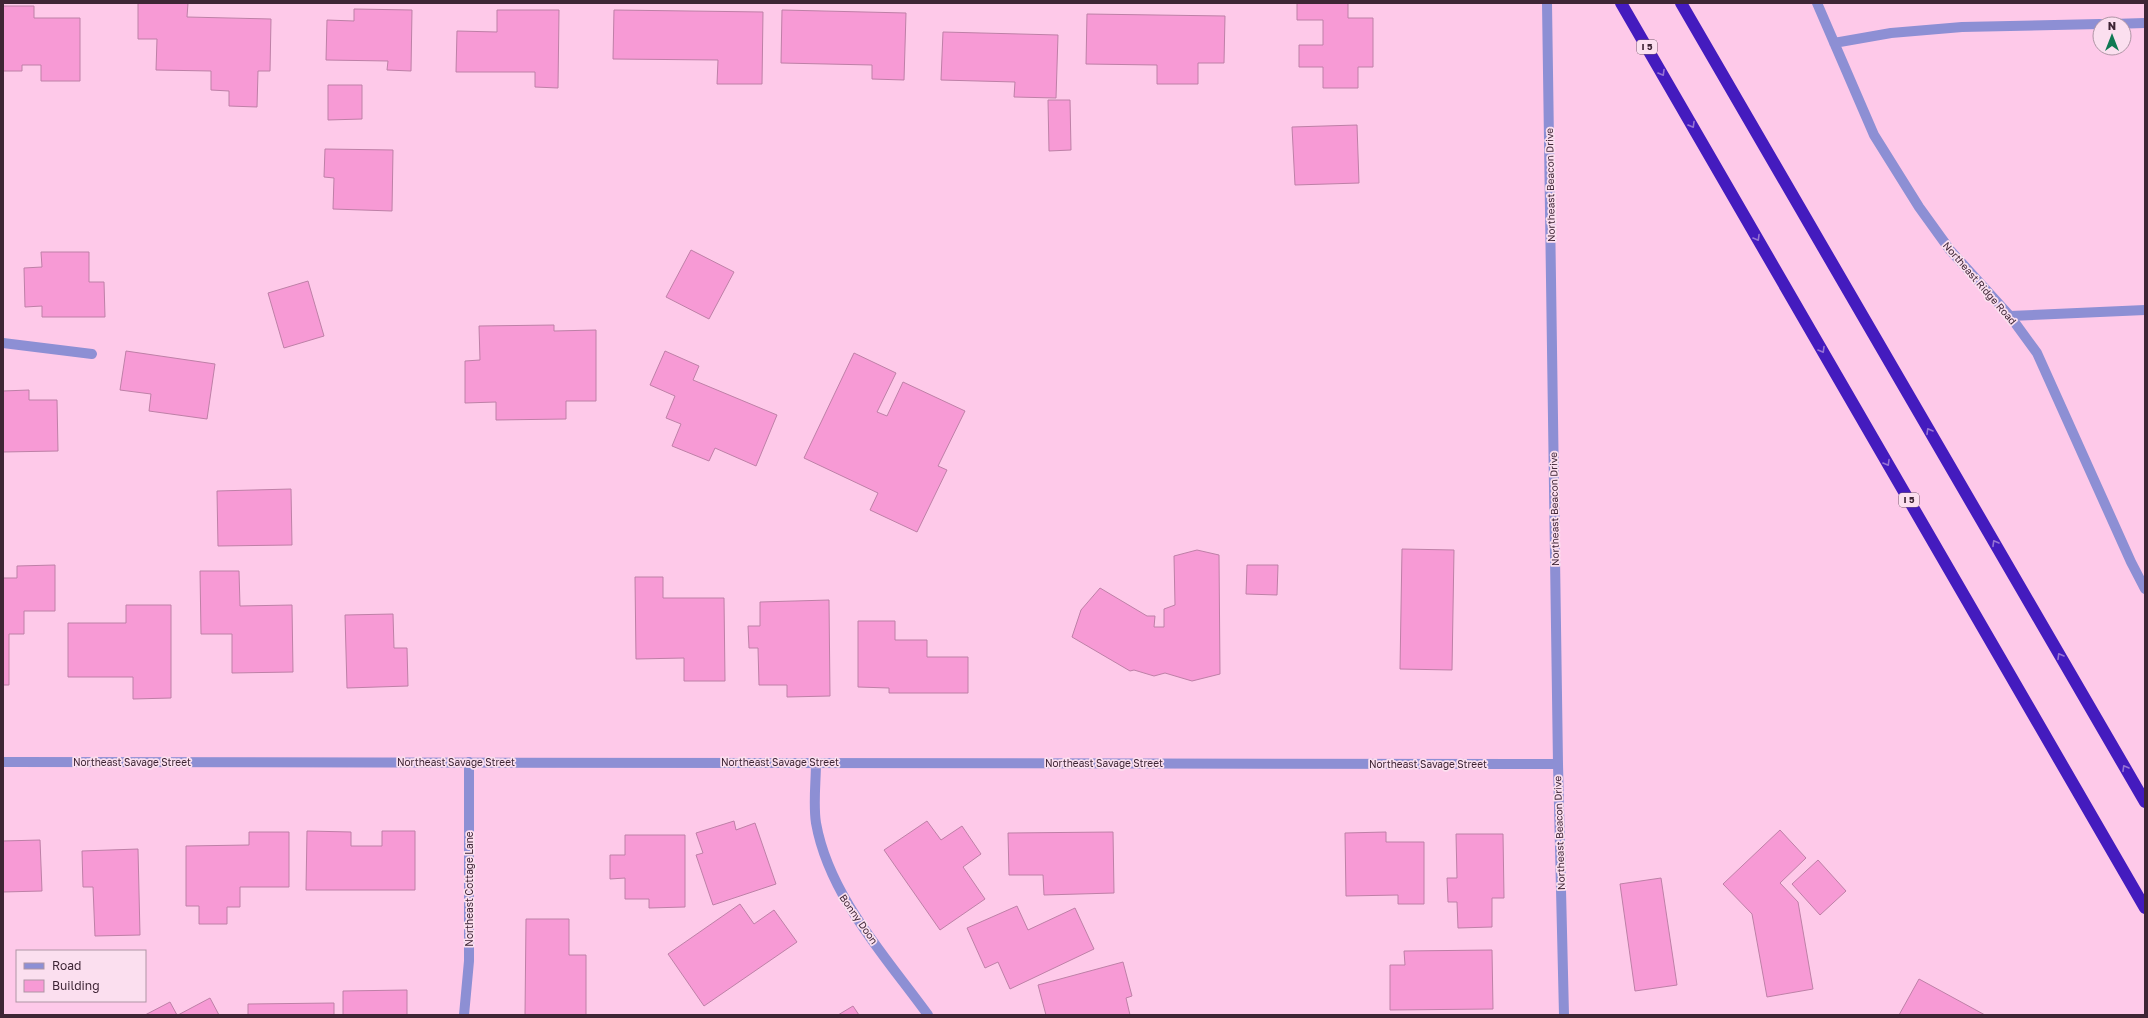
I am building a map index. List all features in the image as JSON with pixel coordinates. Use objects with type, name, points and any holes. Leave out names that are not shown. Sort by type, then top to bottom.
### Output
[{"type":"highway","name":"I 5","points":[[1621,3],[2145,908]]},
{"type":"highway","points":[[1681,3],[2145,802]]},
{"type":"street","name":"Northeast Beacon Drive","points":[[1547,3],[1558,764],[1564,1015]]},
{"type":"street","name":"Northeast Ridge Road","points":[[1817,3],[1874,135],[1919,207],[1950,250],[2010,316],[2037,353],[2131,562],[2145,589]]},
{"type":"street","points":[[2132,23],[2145,23]]},
{"type":"street","points":[[1834,43],[1891,33],[1962,27],[2092,24]]},
{"type":"street","points":[[2010,316],[2145,310]]},
{"type":"street","points":[[3,343],[92,354]]},
{"type":"street","name":"Northeast Savage Street","points":[[3,762],[1558,764]]},
{"type":"street","name":"Northeast Cottage Lane","points":[[464,1015],[469,961],[469,762]]},
{"type":"street","name":"Bonny Doon","points":[[816,762],[816,822],[825,857],[843,898],[928,1015]]},
{"type":"building","points":[[138,3],[188,3],[187,17],[271,19],[270,71],[258,71],[257,107],[229,106],[229,91],[211,90],[211,71],[156,70],[157,39],[138,39]]},
{"type":"building","points":[[1297,3],[1348,3],[1348,18],[1373,18],[1373,67],[1358,67],[1358,88],[1323,88],[1323,67],[1299,67],[1299,45],[1323,45],[1323,20],[1297,20]]},
{"type":"building","points":[[3,6],[34,6],[34,18],[80,18],[80,81],[41,81],[41,65],[22,65],[22,71],[3,71]]},
{"type":"building","points":[[354,9],[412,10],[411,71],[387,70],[388,61],[326,60],[327,20],[354,21]]},
{"type":"building","points":[[497,10],[559,10],[558,88],[535,87],[535,72],[456,72],[457,31],[497,32]]},
{"type":"building","points":[[614,10],[763,12],[762,84],[717,84],[718,60],[613,59]]},
{"type":"building","points":[[782,10],[906,13],[904,80],[872,79],[872,65],[781,63]]},
{"type":"building","points":[[1087,14],[1225,16],[1224,63],[1198,63],[1198,84],[1157,84],[1157,65],[1086,64]]},
{"type":"building","points":[[943,32],[1058,35],[1056,98],[1014,97],[1015,82],[941,80]]},
{"type":"building","points":[[328,85],[362,85],[362,119],[328,120]]},
{"type":"building","points":[[1048,100],[1070,100],[1071,150],[1049,151]]},
{"type":"building","points":[[1357,125],[1359,183],[1295,185],[1292,127]]},
{"type":"building","points":[[325,149],[393,150],[392,211],[333,209],[334,178],[324,177]]},
{"type":"building","points":[[691,250],[734,272],[709,319],[666,297]]},
{"type":"building","points":[[41,252],[89,252],[89,282],[104,282],[105,317],[42,317],[42,306],[25,307],[24,268],[42,267]]},
{"type":"building","points":[[308,281],[324,336],[284,348],[268,293]]},
{"type":"building","points":[[554,325],[554,331],[596,330],[596,401],[566,401],[566,419],[496,420],[496,402],[465,403],[465,361],[480,360],[479,326]]},
{"type":"building","points":[[126,351],[215,364],[207,419],[149,411],[151,394],[120,390]]},
{"type":"building","points":[[665,351],[699,366],[693,380],[777,415],[756,466],[715,448],[709,461],[672,446],[681,424],[666,418],[675,396],[650,385]]},
{"type":"building","points":[[854,353],[896,373],[877,412],[887,416],[903,382],[965,411],[938,466],[947,470],[917,532],[870,510],[878,493],[804,458]]},
{"type":"building","points":[[29,390],[29,400],[57,400],[58,451],[3,452],[3,391]]},
{"type":"building","points":[[291,489],[292,545],[218,546],[217,491]]},
{"type":"building","points":[[1402,549],[1454,550],[1452,670],[1400,669]]},
{"type":"building","points":[[1197,550],[1219,555],[1220,674],[1192,681],[1165,673],[1154,676],[1134,670],[1130,671],[1072,637],[1081,610],[1100,588],[1147,616],[1155,616],[1154,627],[1164,627],[1164,609],[1175,605],[1174,556]]},
{"type":"building","points":[[55,565],[55,611],[24,611],[24,634],[9,634],[9,685],[3,685],[3,578],[17,578],[17,566]]},
{"type":"building","points":[[1247,565],[1278,565],[1277,595],[1246,594]]},
{"type":"building","points":[[200,571],[239,571],[240,606],[292,605],[293,672],[232,673],[232,634],[201,634]]},
{"type":"building","points":[[635,577],[663,577],[663,598],[724,598],[725,681],[684,681],[684,658],[636,659]]},
{"type":"building","points":[[829,600],[830,696],[787,697],[787,685],[759,685],[758,648],[749,648],[748,626],[760,626],[760,602]]},
{"type":"building","points":[[126,605],[171,605],[171,698],[133,699],[133,677],[68,677],[68,623],[126,623]]},
{"type":"building","points":[[393,614],[394,648],[407,648],[408,686],[347,688],[345,615]]},
{"type":"building","points":[[858,621],[895,621],[895,640],[927,640],[927,657],[968,657],[968,693],[889,693],[889,688],[858,687]]},
{"type":"building","points":[[734,821],[736,830],[755,823],[776,884],[713,905],[696,855],[703,853],[696,833]]},
{"type":"building","points":[[927,821],[941,840],[962,826],[981,854],[963,867],[985,899],[940,930],[884,850]]},
{"type":"building","points":[[1780,830],[1806,858],[1780,883],[1798,902],[1813,989],[1767,997],[1752,914],[1723,884]]},
{"type":"building","points":[[307,831],[351,832],[351,846],[382,846],[382,831],[415,831],[415,890],[306,890]]},
{"type":"building","points":[[249,832],[289,832],[289,887],[240,887],[240,907],[227,907],[227,924],[199,924],[199,906],[186,906],[186,846],[249,845]]},
{"type":"building","points":[[1113,832],[1114,893],[1044,895],[1043,875],[1009,875],[1008,833]]},
{"type":"building","points":[[1386,832],[1386,842],[1424,842],[1424,904],[1398,904],[1398,895],[1346,896],[1345,833]]},
{"type":"building","points":[[1456,834],[1503,834],[1504,898],[1492,898],[1492,927],[1458,928],[1457,902],[1448,902],[1447,878],[1457,878]]},
{"type":"building","points":[[625,835],[685,835],[685,907],[649,908],[649,899],[625,899],[625,878],[610,879],[610,855],[625,855]]},
{"type":"building","points":[[40,840],[42,891],[3,892],[3,841]]},
{"type":"building","points":[[138,849],[140,935],[95,936],[93,887],[83,887],[82,851]]},
{"type":"building","points":[[1818,860],[1846,891],[1820,915],[1792,884]]},
{"type":"building","points":[[1661,878],[1677,985],[1635,991],[1620,884]]},
{"type":"building","points":[[740,904],[754,924],[774,910],[797,942],[704,1006],[668,954]]},
{"type":"building","points":[[1017,906],[1028,930],[1075,908],[1094,949],[1010,989],[998,962],[985,968],[967,928]]},
{"type":"building","points":[[526,919],[569,919],[569,955],[586,955],[586,1015],[525,1015]]},
{"type":"building","points":[[1492,950],[1493,1009],[1390,1010],[1390,965],[1405,965],[1404,951]]},
{"type":"building","points":[[1123,962],[1132,996],[1126,998],[1130,1015],[1046,1015],[1038,985]]},
{"type":"building","points":[[1919,979],[1985,1015],[1899,1015]]},
{"type":"building","points":[[407,990],[407,1015],[343,1015],[343,991]]},
{"type":"building","points":[[210,998],[219,1015],[178,1015]]},
{"type":"building","points":[[170,1002],[177,1015],[145,1015]]},
{"type":"building","points":[[334,1003],[334,1015],[248,1015],[248,1004]]},
{"type":"building","points":[[853,1006],[859,1015],[838,1015]]}]
